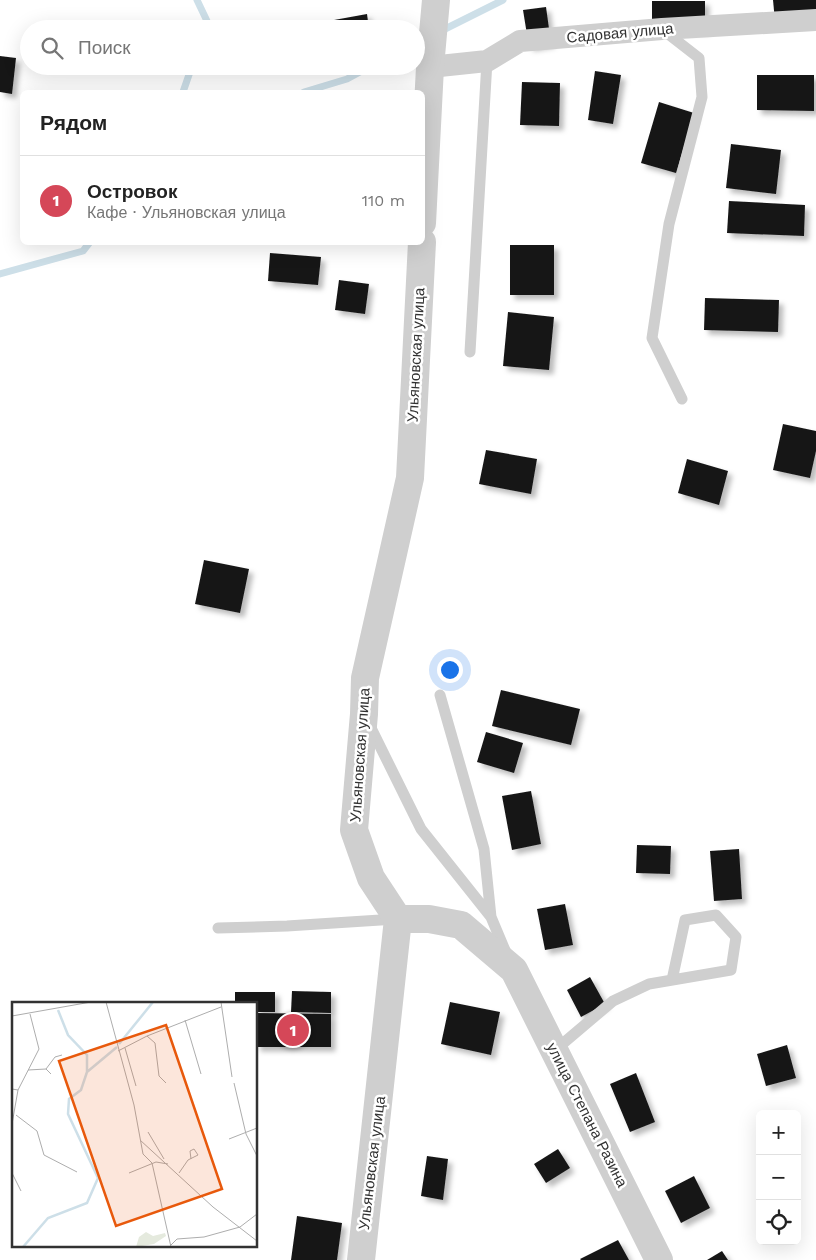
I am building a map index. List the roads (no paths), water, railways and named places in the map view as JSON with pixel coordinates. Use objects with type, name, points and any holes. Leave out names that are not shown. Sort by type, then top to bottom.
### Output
[{"type":"street","points":[[425,164],[430,67],[436,0]]},
{"type":"street","name":"Садовая улица","points":[[430,67],[487,61],[520,41],[662,29],[816,20]]},
{"type":"street","name":"Ульяновская улица","points":[[361,1260],[398,919],[371,878],[354,830],[364,714],[365,678],[410,478],[422,245]]},
{"type":"street","points":[[398,919],[429,919],[461,925],[514,970]]},
{"type":"street","name":"улица Степана Разина","points":[[514,970],[659,1260]]},
{"type":"lane","points":[[662,29],[699,58],[702,97],[668,224],[652,338],[682,399]]},
{"type":"lane","points":[[470,352],[487,61]]},
{"type":"lane","points":[[440,695],[484,849],[491,917]]},
{"type":"lane","points":[[364,714],[421,829],[491,917],[514,970]]},
{"type":"lane","points":[[554,1051],[613,1001],[649,984],[731,970],[736,937],[716,915],[685,920],[672,980]]},
{"type":"lane","points":[[218,928],[398,919]]},
{"type":"waterway","points":[[197,0],[207,20]]},
{"type":"waterway","points":[[441,31],[503,0]]},
{"type":"waterway","points":[[184,90],[189,75]]},
{"type":"waterway","points":[[311,90],[354,75]]},
{"type":"waterway","points":[[0,274],[83,251],[88,245]]},
{"type":"place","name":"Островок","points":[[293,1030]]}]
